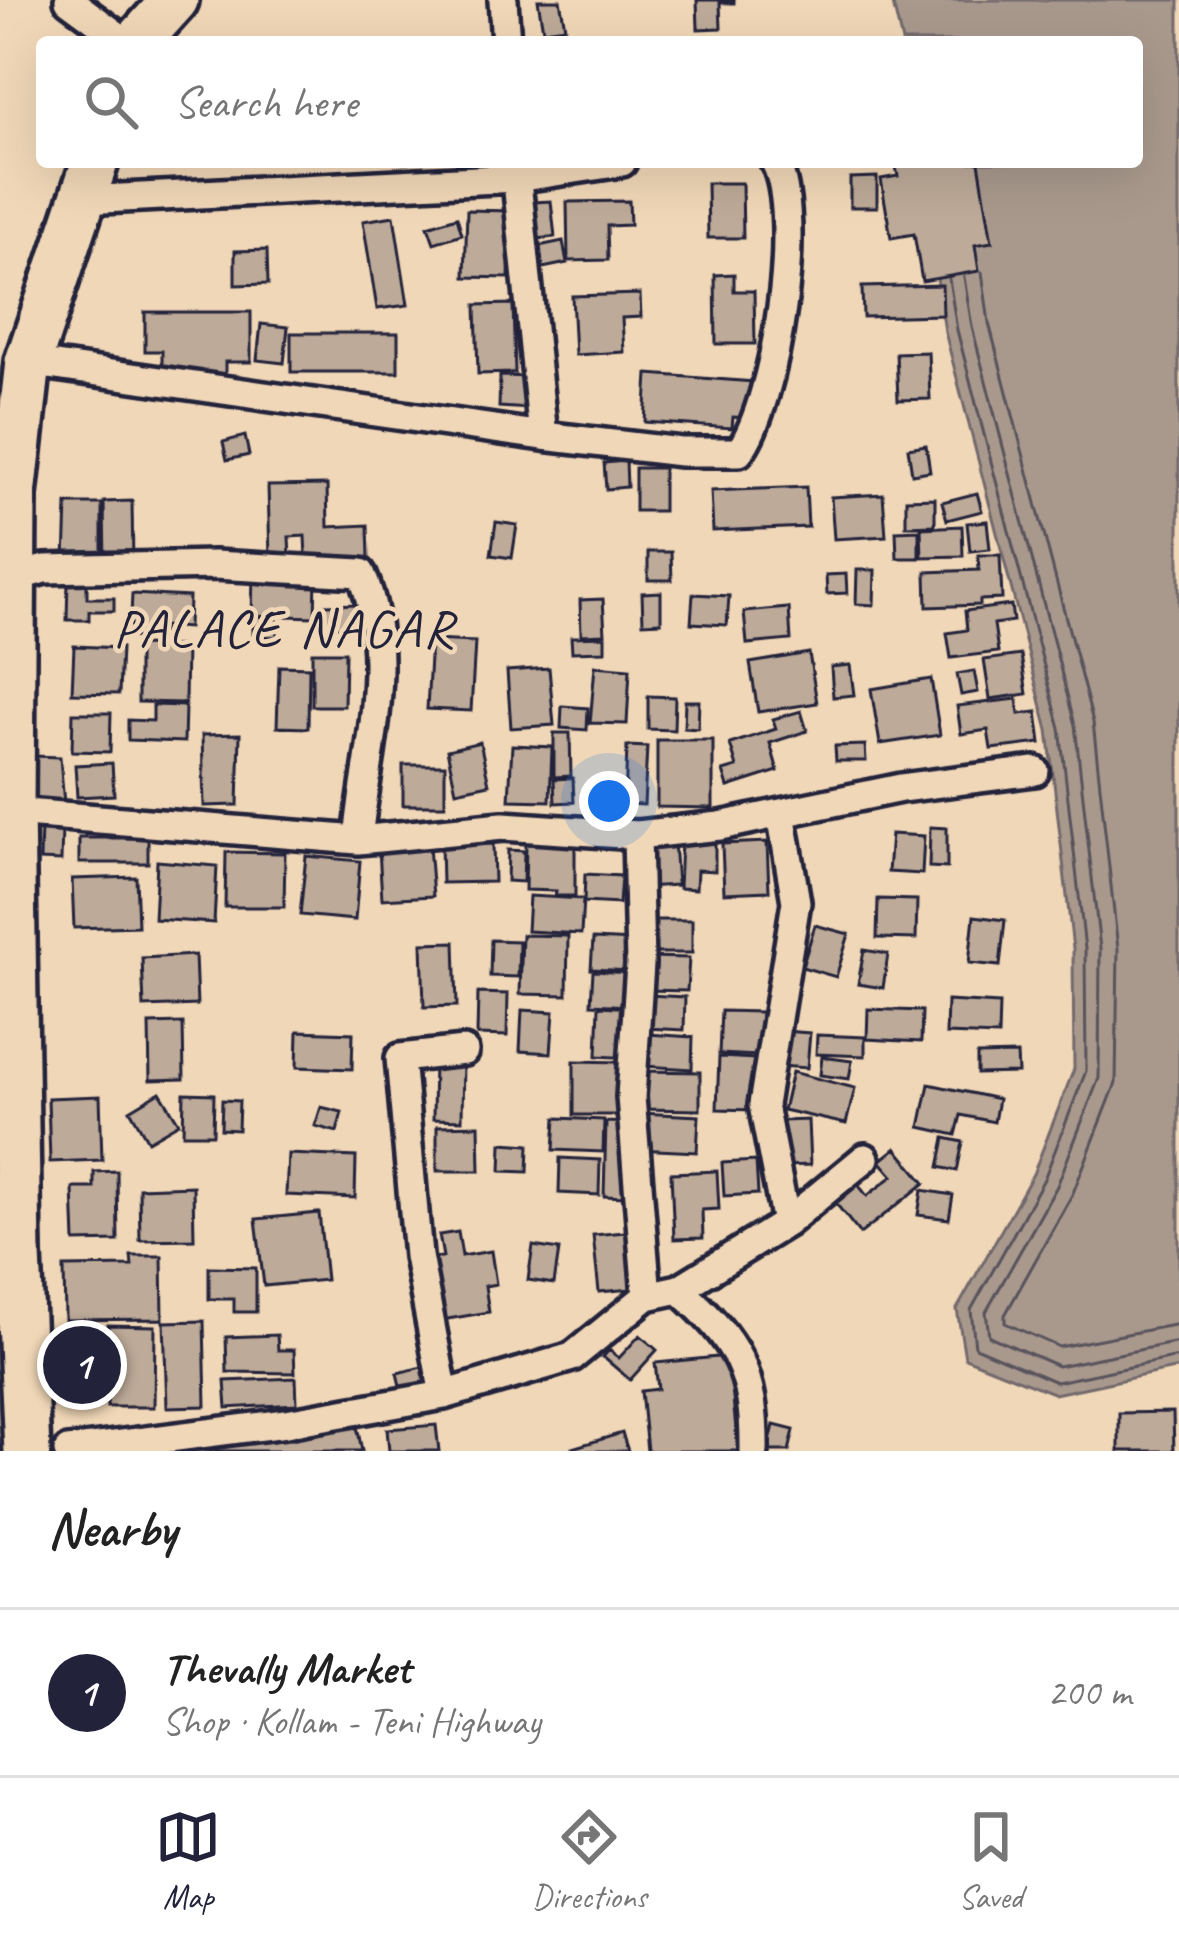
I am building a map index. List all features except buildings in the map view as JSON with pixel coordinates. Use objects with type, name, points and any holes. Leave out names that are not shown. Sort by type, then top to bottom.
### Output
[{"type":"main road","points":[[142,36],[175,0]]},
{"type":"main road","points":[[27,1451],[9,1254],[5,580],[28,362],[89,181]]},
{"type":"street","points":[[69,0],[118,36]]},
{"type":"street","points":[[502,0],[505,36]]},
{"type":"street","points":[[28,362],[543,436],[681,452],[739,452],[754,433],[784,306],[786,187],[778,168]]},
{"type":"street","points":[[89,181],[516,170],[543,436]]},
{"type":"street","points":[[5,580],[45,568],[214,565],[361,573],[376,624],[379,712],[365,768],[358,840]]},
{"type":"street","points":[[5,811],[358,840],[503,826],[637,835],[720,826],[901,788],[1035,771]]},
{"type":"street","points":[[782,813],[796,902],[763,1105],[787,1223]]},
{"type":"street","points":[[637,835],[640,964],[631,1097],[647,1296]]},
{"type":"street","points":[[444,1395],[418,1256],[400,1058],[464,1051]]},
{"type":"street","points":[[68,1451],[286,1423],[444,1395],[572,1357],[647,1296],[679,1289],[787,1223],[865,1159]]},
{"type":"street","points":[[679,1289],[720,1326],[740,1360],[754,1422],[754,1451]]},
{"type":"water","points":[[892,0],[1179,0],[1179,1368],[1055,1394],[965,1358],[957,1309],[1033,1174],[1074,1069],[1073,949],[1048,730],[945,332],[921,168],[1143,168],[1143,36],[901,36]]},
{"type":"place","name":"Thevally Market","points":[[82,1365]]},
{"type":"district","name":"PALACE NAGAR","points":[[284,628]]}]
